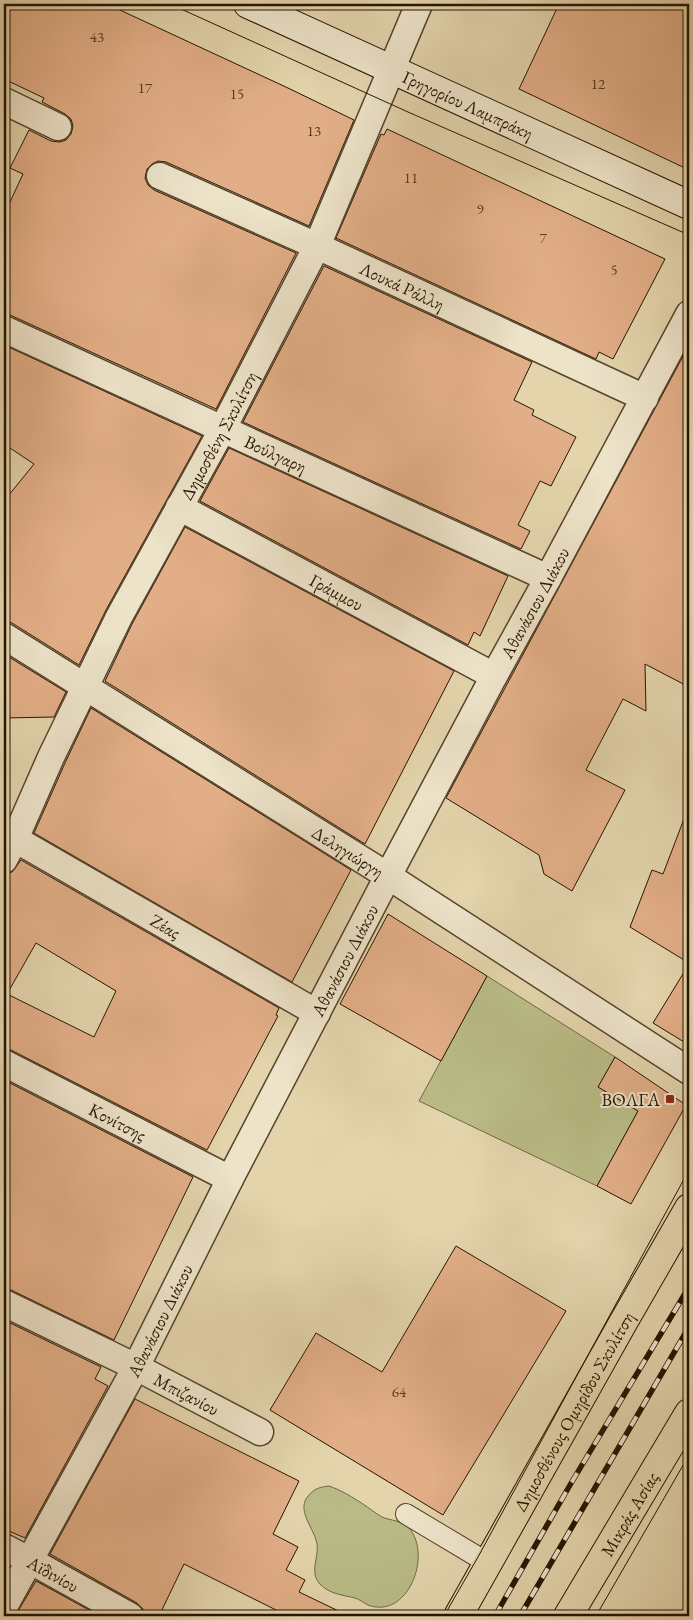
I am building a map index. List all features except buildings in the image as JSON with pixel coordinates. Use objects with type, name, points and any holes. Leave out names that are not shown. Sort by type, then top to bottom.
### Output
[{"type":"main road","name":"Γρηγορίου Λαμπράκη","points":[[248,4],[689,204]]},
{"type":"main road","name":"Δημοσθένους Ομηρίδου Σκυλίτση","points":[[458,1616],[689,1208]]},
{"type":"main road","name":"Μικράς Ασίας","points":[[568,1616],[689,1413]]},
{"type":"street","name":"Δημοσθένη Σκυλίτση","points":[[9,850],[51,757],[119,617],[222,430],[317,246],[419,4]]},
{"type":"street","points":[[4,101],[58,127]]},
{"type":"street","name":"Λουκά Ράλλη","points":[[160,176],[317,246],[644,398]]},
{"type":"street","name":"Αθανάσιου Διάκου","points":[[4,1607],[136,1367],[230,1179],[388,876],[689,314]]},
{"type":"street","name":"Βούλγαρη","points":[[4,329],[548,578]]},
{"type":"street","name":"Γράμμου","points":[[179,507],[494,676]]},
{"type":"street","name":"Δεληγιώργη","points":[[4,636],[388,876],[689,1071]]},
{"type":"street","name":"Ζέας","points":[[9,850],[317,1013]]},
{"type":"street","name":"Κονίτσης","points":[[4,1064],[230,1179]]},
{"type":"street","name":"Μπιζανίου","points":[[4,1302],[136,1367],[260,1432]]},
{"type":"street","points":[[406,1514],[488,1563]]},
{"type":"street","name":"Αϊδινίου","points":[[4,1547],[130,1616]]},
{"type":"green space","points":[[487,976],[615,1057],[598,1087],[638,1111],[597,1186],[419,1101]]},
{"type":"green space","points":[[329,1486],[351,1496],[382,1517],[406,1525],[416,1540],[418,1554],[417,1569],[412,1583],[404,1595],[394,1603],[382,1607],[368,1605],[357,1599],[336,1594],[328,1590],[317,1580],[315,1570],[317,1544],[304,1507],[305,1501],[311,1493],[318,1488]]},
{"type":"tram line","points":[[170,4],[408,112],[689,235]]},
{"type":"tram line","points":[[444,1616],[689,1170]]},
{"type":"tram line","points":[[596,1616],[689,1455]]},
{"type":"railway","points":[[495,1616],[570,1485],[689,1287]]},
{"type":"railway","points":[[520,1616],[689,1327]]},
{"type":"place","name":"ΒΟΛΓΑ","points":[[670,1099]]}]
